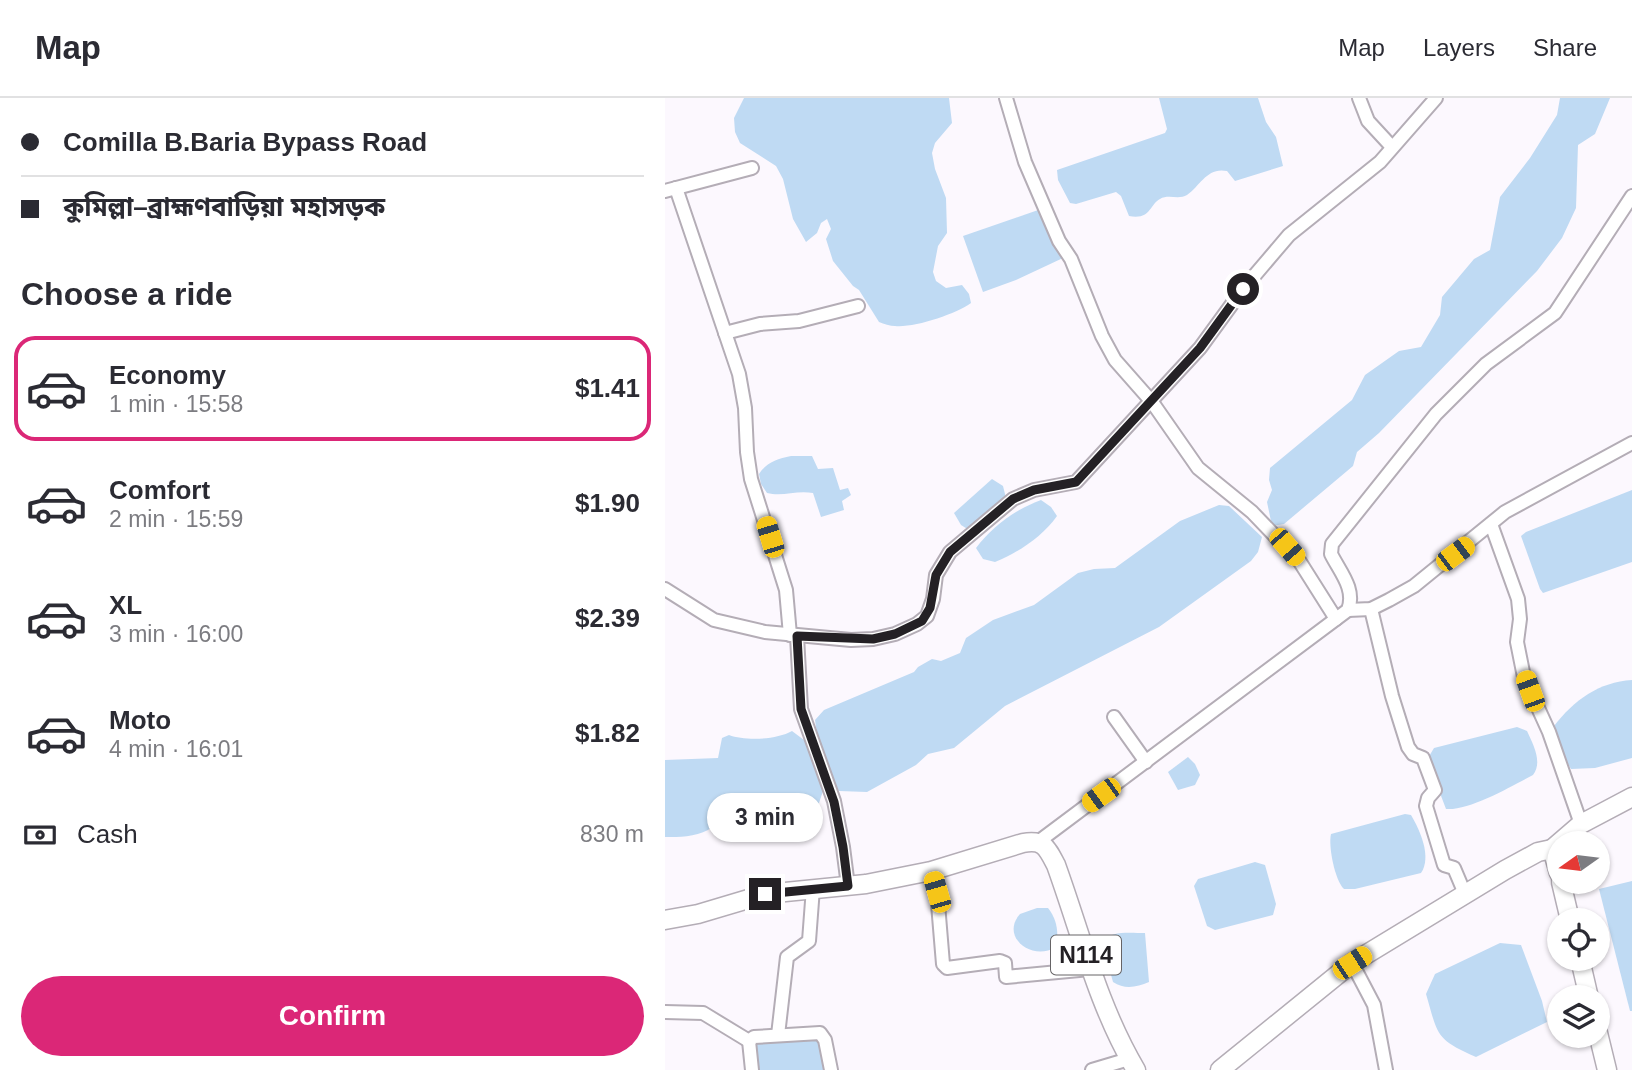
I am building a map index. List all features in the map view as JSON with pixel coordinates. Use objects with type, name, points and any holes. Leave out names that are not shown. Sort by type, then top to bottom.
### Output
[{"type":"highway","points":[[1573,831],[1632,797]]},
{"type":"highway","points":[[665,920],[698,914],[765,894],[848,886],[931,871],[1023,843],[1038,842]]},
{"type":"highway","name":"N114","points":[[1038,842],[1045,847],[1056,865],[1107,1014],[1132,1064]]},
{"type":"highway","points":[[1220,1070],[1354,967],[1465,894],[1538,852],[1547,850]]},
{"type":"highway","points":[[1233,1070],[1354,967],[1547,854]]},
{"type":"highway","points":[[1602,1048],[1607,1070]]},
{"type":"street","points":[[1006,98],[1025,162],[1115,360],[1151,402],[1198,468],[1252,512],[1300,562],[1336,619]]},
{"type":"street","points":[[1359,98],[1366,118],[1392,147]]},
{"type":"street","points":[[665,589],[714,620],[765,632],[873,639],[895,634],[917,624],[927,616],[933,599],[936,575],[950,552],[1013,499],[1034,490],[1076,482],[1200,348],[1243,289],[1289,235],[1380,162],[1436,98]]},
{"type":"street","points":[[752,168],[671,190],[725,333],[741,385],[751,479],[786,590],[801,709],[834,802],[848,886]]},
{"type":"street","points":[[1348,610],[1350,594],[1331,554],[1332,544],[1436,414],[1486,364],[1555,313],[1632,196]]},
{"type":"street","points":[[725,333],[760,324],[799,321],[858,306]]},
{"type":"street","points":[[1038,842],[1348,610],[1371,609],[1414,586],[1505,512],[1632,443]]},
{"type":"street","points":[[1491,524],[1518,599],[1520,619],[1517,642],[1524,677],[1549,732],[1581,824]]},
{"type":"street","points":[[1371,609],[1392,696],[1408,747],[1413,754],[1423,758],[1434,790],[1426,806],[1439,851],[1444,865],[1454,868],[1465,894]]},
{"type":"street","points":[[1114,717],[1146,762]]},
{"type":"street","points":[[931,871],[937,892],[943,964],[947,968],[1000,961],[1005,963],[1005,976],[1012,977],[1090,969]]},
{"type":"street","points":[[778,1035],[787,959],[809,941],[813,888]]},
{"type":"street","points":[[1354,967],[1374,1005],[1386,1070]]},
{"type":"street","points":[[665,1012],[703,1013],[749,1041]]},
{"type":"street","points":[[749,1041],[754,1037],[778,1035],[822,1035],[831,1070]]},
{"type":"street","points":[[749,1041],[752,1070]]},
{"type":"street","points":[[1092,1070],[1132,1064]]},
{"type":"water","points":[[744,98],[949,98],[952,123],[935,143],[932,153],[946,198],[947,233],[938,246],[933,272],[936,281],[946,288],[962,285],[969,294],[971,303],[923,323],[893,326],[879,322],[859,290],[833,261],[826,239],[831,229],[827,219],[806,242],[793,219],[783,179],[776,166],[740,143],[735,132],[734,118]]},
{"type":"water","points":[[1159,98],[1258,98],[1266,122],[1276,137],[1283,166],[1235,181],[1227,171],[1214,172],[1187,195],[1160,199],[1142,216],[1129,216],[1121,196],[1116,192],[1076,204],[1070,203],[1058,180],[1057,170],[1165,133],[1167,129]]},
{"type":"water","points":[[1560,98],[1610,98],[1595,134],[1578,145],[1576,208],[1562,238],[1537,271],[1379,433],[1357,452],[1353,466],[1284,524],[1272,526],[1267,502],[1272,490],[1270,468],[1352,400],[1365,375],[1399,351],[1421,347],[1440,315],[1442,297],[1474,259],[1490,250],[1500,197],[1530,158],[1557,115]]},
{"type":"water","points":[[1041,209],[1063,258],[983,292],[963,236]]},
{"type":"water","points":[[791,456],[812,456],[818,469],[833,468],[840,490],[848,488],[851,495],[842,501],[844,510],[821,517],[813,493],[767,493],[759,474],[773,462]]},
{"type":"water","points":[[992,479],[1003,486],[1006,498],[969,530],[961,525],[954,513]]},
{"type":"water","points":[[1632,490],[1632,562],[1543,593],[1521,536]]},
{"type":"water","points":[[1041,500],[1051,507],[1057,516],[1044,531],[1004,558],[995,562],[983,559],[976,548],[990,533],[1013,514]]},
{"type":"water","points":[[1219,505],[1229,506],[1262,537],[1258,552],[1251,561],[1159,627],[1005,706],[954,748],[928,754],[916,765],[867,792],[839,791],[826,766],[816,730],[815,720],[824,710],[914,672],[932,659],[941,661],[960,653],[966,638],[993,620],[1034,605],[1078,573],[1115,568],[1180,521]]},
{"type":"water","points":[[1632,680],[1632,758],[1595,768],[1571,769],[1561,752],[1554,726],[1570,708],[1588,694],[1609,684]]},
{"type":"water","points":[[1517,727],[1527,731],[1534,747],[1537,764],[1533,775],[1478,802],[1446,809],[1429,764],[1428,758],[1434,748]]},
{"type":"water","points":[[792,731],[808,743],[824,788],[818,806],[734,819],[718,823],[698,834],[665,837],[665,760],[718,758],[722,738],[729,735],[761,739]]},
{"type":"water","points":[[1188,757],[1200,775],[1195,785],[1178,790],[1168,772]]},
{"type":"water","points":[[1405,814],[1411,815],[1423,844],[1425,859],[1421,873],[1355,889],[1344,889],[1333,863],[1331,834]]},
{"type":"water","points":[[1255,862],[1265,865],[1276,904],[1273,915],[1215,930],[1207,926],[1194,886],[1198,879]]},
{"type":"water","points":[[1632,881],[1632,1011],[1610,932],[1610,908],[1604,908],[1600,894],[1610,894],[1610,886]]},
{"type":"water","points":[[1037,908],[1048,908],[1056,926],[1056,947],[1046,951],[1028,949],[1016,938],[1014,931],[1020,914]]},
{"type":"water","points":[[1145,933],[1149,982],[1131,987],[1113,982],[1102,942],[1115,934]]},
{"type":"water","points":[[1500,943],[1521,945],[1547,1022],[1476,1057],[1445,1040],[1436,1027],[1426,994],[1435,974]]},
{"type":"water","points":[[816,1037],[822,1045],[825,1070],[756,1070],[755,1041]]},
{"type":"route","points":[[765,894],[848,886],[834,802],[801,709],[797,636],[873,639],[895,634],[922,621],[927,616],[933,599],[933,582],[950,552],[1013,499],[1034,490],[1076,482],[1200,348],[1243,289]]}]
